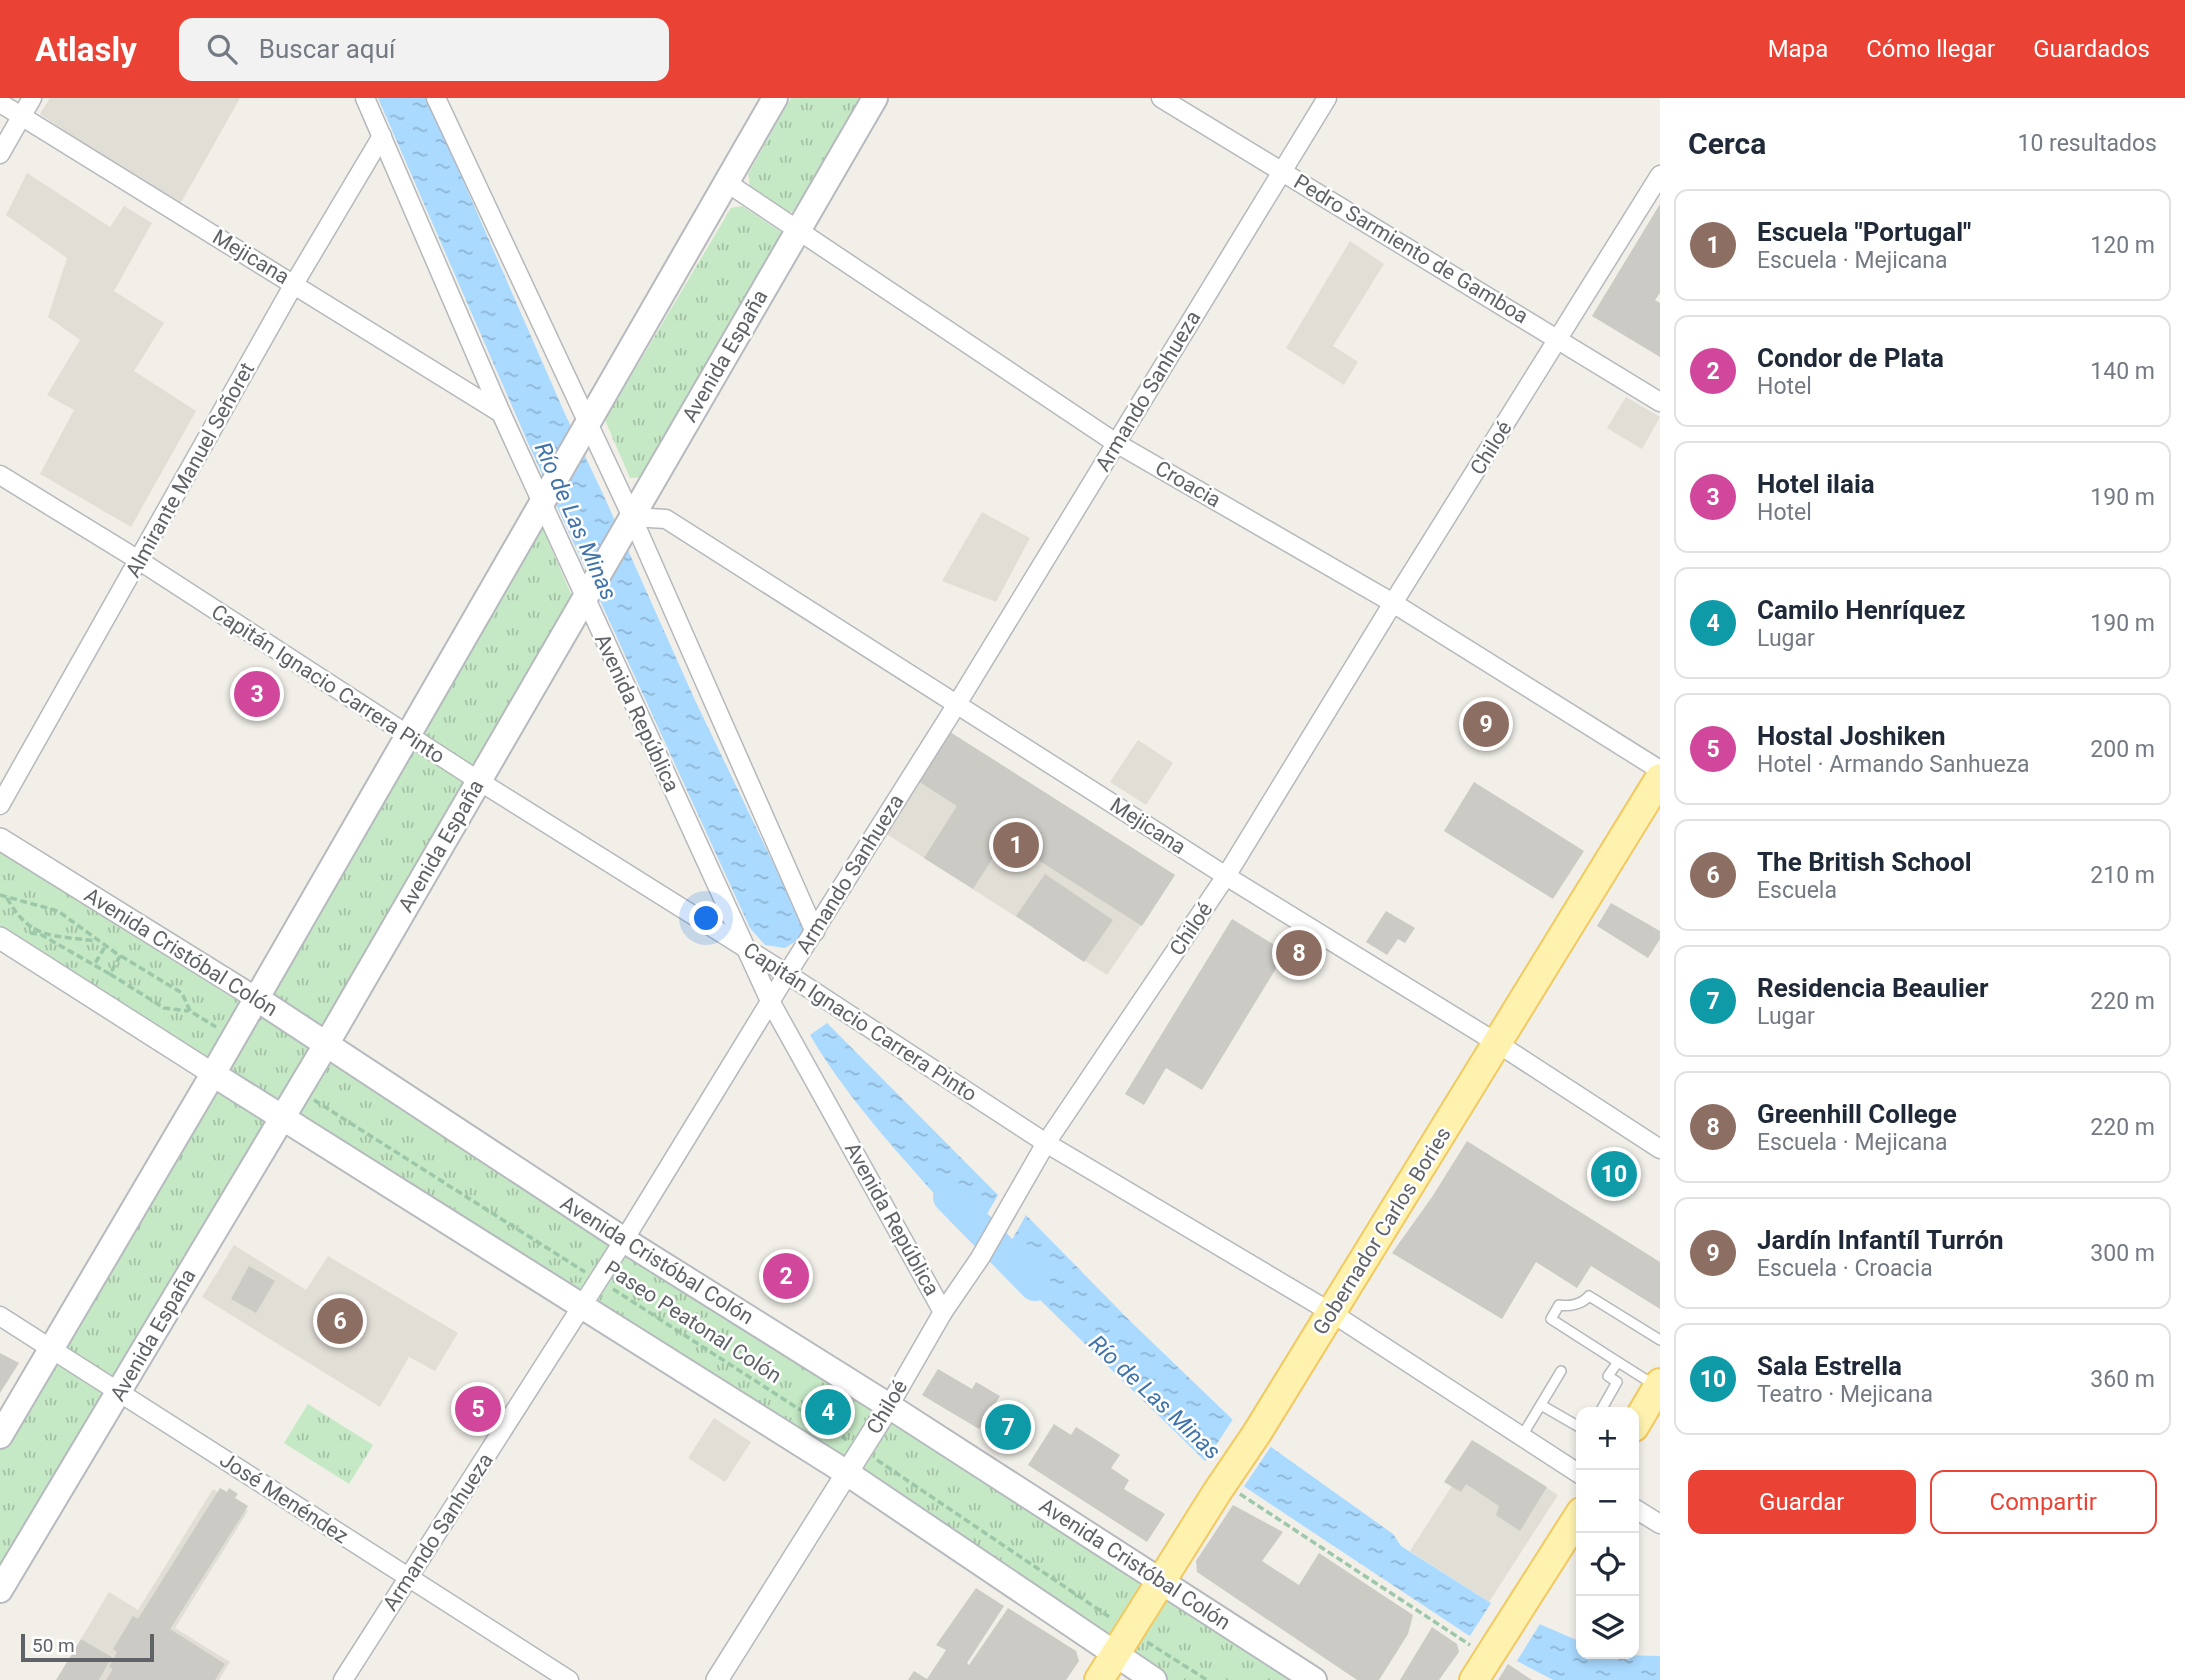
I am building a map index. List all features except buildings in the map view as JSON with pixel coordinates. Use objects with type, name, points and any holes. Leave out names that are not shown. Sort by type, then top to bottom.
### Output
[{"type":"main road","points":[[0,1436],[213,1074],[775,98]]},
{"type":"main road","name":"Avenida España","points":[[0,1590],[327,1043],[875,98]]},
{"type":"main road","name":"Gobernador Carlos Bories","points":[[1099,1680],[1332,1313],[1660,778]]},
{"type":"main road","name":"Avenida Cristóbal Colón","points":[[256,998],[624,1240],[889,1406],[1314,1680]]},
{"type":"main road","points":[[213,1074],[847,1474],[1154,1680]]},
{"type":"main road","points":[[1639,1419],[1659,1385]]},
{"type":"main road","points":[[1481,1669],[1576,1520]]},
{"type":"street","points":[[0,154],[32,98]]},
{"type":"street","name":"Avenida República","points":[[365,98],[501,413],[545,498],[742,945],[770,1001],[943,1312]]},
{"type":"street","points":[[436,98],[815,932]]},
{"type":"street","name":"Pedro Sarmiento de Gamboa","points":[[1161,98],[1660,402]]},
{"type":"street","name":"Armando Sanhueza","points":[[343,1680],[583,1306],[770,1001],[957,704],[1327,98]]},
{"type":"street","name":"Mejicana","points":[[0,103],[501,413]]},
{"type":"street","name":"Almirante Manuel Señoret","points":[[0,806],[294,284],[382,136]]},
{"type":"street","name":"Chiloé","points":[[717,1680],[862,1450],[943,1312],[980,1258],[1046,1143],[1226,876],[1660,175]]},
{"type":"street","name":"Croacia","points":[[726,182],[1116,443],[1393,603],[1660,770]]},
{"type":"street","name":"Capitán Ignacio Carrera Pinto","points":[[0,475],[140,561],[479,781],[742,945],[1046,1143],[1332,1313],[1576,1472]]},
{"type":"street","name":"Mejicana","points":[[629,523],[666,519],[1226,876],[1497,1043],[1660,1149]]},
{"type":"street","name":"Avenida Cristóbal Colón","points":[[0,839],[256,998]]},
{"type":"street","points":[[0,938],[213,1074]]},
{"type":"street","name":"José Menéndez","points":[[0,1316],[569,1680]]},
{"type":"street","points":[[1639,1511],[1660,1524]]},
{"type":"lane","points":[[1659,1385],[1551,1319],[1559,1305],[1584,1301],[1589,1296],[1660,1340]]},
{"type":"lane","points":[[1603,1407],[1618,1382],[1608,1376],[1618,1362]]},
{"type":"lane","points":[[1522,1436],[1562,1371]]},
{"type":"lane","points":[[1541,1405],[1576,1425]]},
{"type":"path","points":[[0,895],[58,911],[105,947],[182,993],[190,1011]]},
{"type":"path","points":[[7,898],[17,917],[40,934],[164,1008],[190,1011],[220,1030]]},
{"type":"path","points":[[26,933],[98,941]]},
{"type":"path","points":[[94,964],[105,947]]},
{"type":"path","points":[[110,974],[120,956]]},
{"type":"path","name":"Paseo Peatonal Colón","points":[[298,1090],[862,1450],[1130,1631],[1208,1680]]},
{"type":"path","points":[[1220,1488],[1481,1669]]},
{"type":"shaded area","points":[[50,98],[240,98],[178,208],[40,114]]},
{"type":"shaded area","points":[[27,173],[110,227],[124,206],[152,223],[114,291],[164,323],[134,371],[196,411],[131,527],[40,474],[74,410],[47,395],[80,340],[48,317],[67,258],[6,215]]},
{"type":"shaded area","points":[[1350,241],[1384,264],[1333,346],[1358,362],[1344,385],[1286,348]]},
{"type":"shaded area","points":[[1626,397],[1660,417],[1642,449],[1607,428]]},
{"type":"shaded area","points":[[982,512],[1030,538],[996,602],[942,581]]},
{"type":"shaded area","points":[[1484,696],[1512,714],[1487,752],[1459,733]]},
{"type":"shaded area","points":[[950,732],[1175,875],[1107,975],[885,833]]},
{"type":"shaded area","points":[[1138,740],[1173,763],[1146,805],[1110,782]]},
{"type":"shaded area","points":[[234,1245],[306,1290],[328,1256],[458,1333],[435,1371],[409,1357],[380,1407],[202,1297]]},
{"type":"shaded area","points":[[714,1418],[751,1442],[725,1482],[688,1458]]},
{"type":"shaded area","points":[[1479,1444],[1558,1495],[1489,1602],[1410,1551]]},
{"type":"shaded area","points":[[213,1489],[248,1511],[175,1628],[230,1662],[219,1680],[99,1680],[112,1657],[81,1639],[109,1592],[138,1610]]},
{"type":"green space","points":[[791,98],[870,98],[804,211],[788,212],[750,187],[748,174]]},
{"type":"green space","points":[[742,206],[780,231],[784,245],[645,477],[630,478],[605,420],[731,208]]},
{"type":"green space","points":[[541,524],[573,599],[314,1045],[0,1572],[0,1449]]},
{"type":"green space","points":[[0,852],[238,1001],[241,1010],[216,1058],[205,1058],[0,928]]},
{"type":"green space","points":[[326,1060],[1302,1680],[1163,1680],[290,1119]]},
{"type":"green space","points":[[308,1404],[373,1445],[349,1484],[284,1443]]},
{"type":"water","points":[[378,98],[427,98],[565,414],[694,698],[807,934],[785,948],[765,945],[750,928],[532,452]]},
{"type":"water","points":[[827,1023],[998,1195],[973,1238],[866,1115],[827,1063],[810,1035]]},
{"type":"water","points":[[1026,1215],[1130,1321],[1232,1419],[1393,1534],[1401,1546],[1489,1602],[1576,1640],[1576,1659],[1639,1659],[1639,1655],[1660,1656],[1660,1680],[1553,1680],[1468,1635],[1204,1460],[1000,1261]]},
{"type":"pier","points":[[1233,1419],[1272,1445],[1243,1488],[1205,1462]]},
{"type":"pier","points":[[1493,1600],[1540,1624],[1515,1664],[1468,1639]]},
{"type":"waterway","name":"Río de Las Minas","points":[[949,1197],[1035,1285]]},
{"type":"place","name":"Hotel ilaia","points":[[257,694]]},
{"type":"place","name":"Jardín Infantíl Turrón","points":[[1486,724]]},
{"type":"place","name":"Escuela \"Portugal\"","points":[[1016,845]]},
{"type":"place","name":"Greenhill College","points":[[1299,953]]},
{"type":"place","name":"Sala Estrella","points":[[1614,1174]]},
{"type":"place","name":"Condor de Plata","points":[[786,1276]]},
{"type":"place","name":"The British School","points":[[340,1321]]},
{"type":"place","name":"Hostal Joshiken","points":[[478,1409]]},
{"type":"place","name":"Camilo Henríquez","points":[[828,1412]]},
{"type":"place","name":"Residencia Beaulier","points":[[1008,1427]]}]
